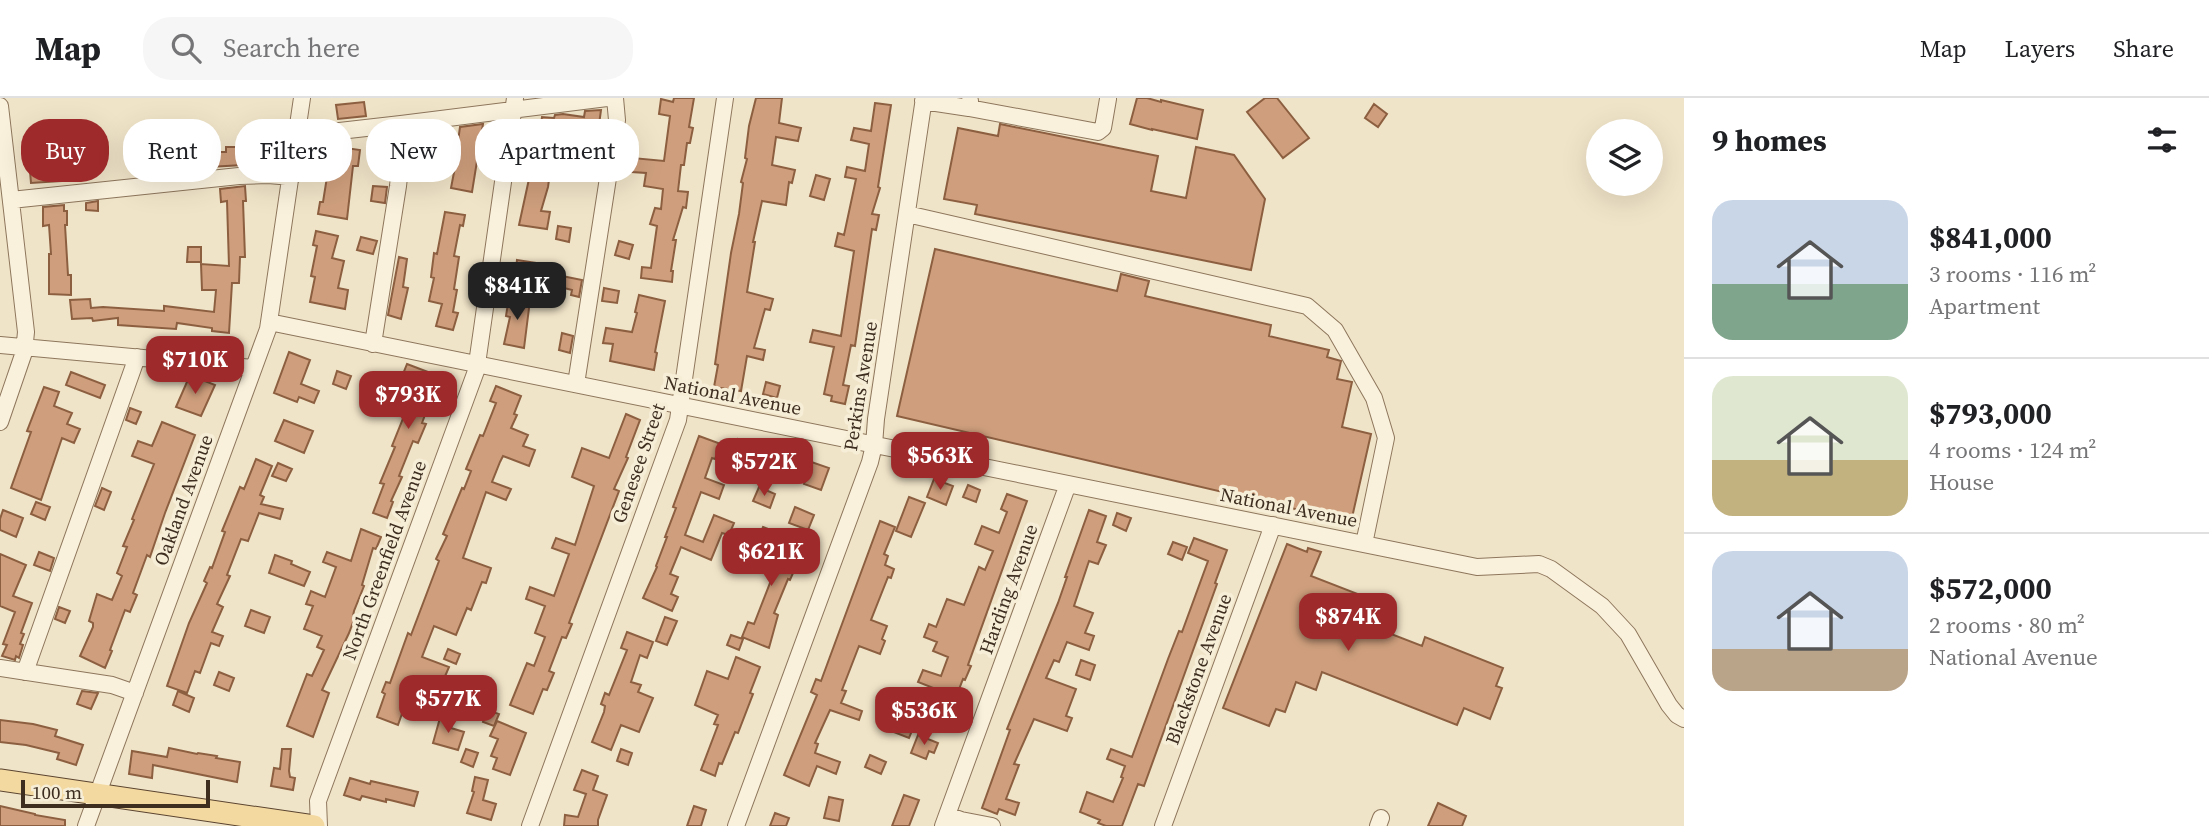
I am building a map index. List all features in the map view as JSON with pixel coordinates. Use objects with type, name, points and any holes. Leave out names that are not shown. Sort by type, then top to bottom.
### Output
[{"type":"main road","points":[[0,780],[316,826]]},
{"type":"street","name":"Oakland Avenue","points":[[300,119],[302,98]]},
{"type":"street","points":[[429,119],[514,104],[607,98]]},
{"type":"street","points":[[576,384],[617,120],[615,98]]},
{"type":"street","name":"Genesee Street","points":[[530,826],[678,420],[725,98]]},
{"type":"street","points":[[924,100],[970,103],[1098,132],[1103,128],[1105,98]]},
{"type":"street","name":"Perkins Avenue","points":[[736,826],[870,462],[924,100]]},
{"type":"street","name":"North Greenfield Avenue","points":[[316,826],[318,801],[468,394],[476,365],[514,104]]},
{"type":"street","points":[[0,106],[26,332],[25,348],[0,422]]},
{"type":"street","points":[[11,200],[235,176]]},
{"type":"street","name":"Oakland Avenue","points":[[86,826],[269,322],[291,182]]},
{"type":"street","points":[[373,344],[398,182]]},
{"type":"street","points":[[907,214],[1307,306],[1335,330],[1374,398],[1386,438],[1364,544]]},
{"type":"street","name":"National Avenue","points":[[269,322],[1477,567],[1539,564],[1551,569],[1602,606],[1628,634],[1669,705],[1684,719]]},
{"type":"street","points":[[0,345],[253,368]]},
{"type":"street","points":[[25,672],[137,357]]},
{"type":"street","name":"Harding Avenue","points":[[945,820],[1068,484]]},
{"type":"street","name":"Blackstone Avenue","points":[[1163,826],[1273,526]]},
{"type":"street","points":[[0,668],[112,685],[135,693]]},
{"type":"street","points":[[945,820],[992,826]]},
{"type":"building","points":[[674,98],[694,98],[689,127],[693,128],[690,143],[687,143],[684,165],[681,165],[678,191],[688,192],[686,208],[683,207],[673,240],[676,240],[672,282],[641,278],[642,267],[651,268],[657,226],[650,224],[655,208],[661,209],[663,189],[644,186],[646,173],[639,172],[639,159],[664,161],[670,116],[659,114],[661,99],[673,102]]},
{"type":"building","points":[[756,98],[782,98],[779,123],[801,128],[798,141],[776,137],[772,165],[795,170],[792,183],[789,182],[786,205],[762,201],[753,242],[747,292],[773,299],[770,310],[765,309],[754,348],[765,350],[763,360],[747,356],[741,391],[714,387],[718,365],[715,364],[739,214],[741,182],[747,159],[749,126]]},
{"type":"building","points":[[1137,98],[1161,100],[1203,110],[1197,139],[1130,124]]},
{"type":"building","points":[[1265,98],[1277,98],[1309,138],[1283,158],[1247,112]]},
{"type":"building","points":[[364,102],[366,116],[338,119],[336,105]]},
{"type":"building","points":[[875,103],[891,105],[878,187],[880,188],[872,214],[879,215],[876,230],[872,229],[855,346],[851,345],[843,385],[849,386],[845,404],[831,401],[832,396],[824,394],[834,347],[810,342],[813,330],[841,336],[854,251],[835,246],[838,233],[844,235],[856,179],[845,177],[847,167],[865,171],[869,144],[851,140],[854,128],[871,131]]},
{"type":"building","points":[[1374,104],[1387,114],[1378,127],[1365,118]]},
{"type":"building","points":[[601,110],[600,119],[542,119],[563,114],[584,117],[585,111]]},
{"type":"building","points":[[1000,124],[1158,156],[1151,191],[1186,198],[1196,147],[1234,155],[1265,199],[1251,270],[975,214],[977,205],[944,199],[958,128],[998,136]]},
{"type":"building","points":[[475,125],[475,173],[472,192],[451,188],[452,182],[461,182],[461,127]]},
{"type":"building","points":[[226,147],[235,147],[235,165],[221,166],[221,152],[226,152]]},
{"type":"building","points":[[352,149],[360,150],[358,166],[353,166],[352,175]]},
{"type":"building","points":[[816,175],[830,179],[824,200],[810,196]]},
{"type":"building","points":[[326,182],[351,182],[347,219],[318,214],[320,202],[323,202]]},
{"type":"building","points":[[528,182],[549,182],[541,211],[550,212],[547,229],[519,225]]},
{"type":"building","points":[[245,186],[245,257],[240,257],[239,283],[232,283],[229,333],[177,323],[176,329],[118,325],[118,318],[93,321],[92,318],[72,319],[70,300],[90,299],[91,308],[164,311],[164,306],[214,312],[216,290],[202,290],[201,264],[229,266],[227,201],[221,202],[220,189]]},
{"type":"building","points":[[373,186],[387,187],[385,203],[371,201]]},
{"type":"building","points":[[98,201],[98,211],[86,210],[86,203]]},
{"type":"building","points":[[64,205],[64,211],[67,211],[65,225],[71,295],[49,294],[49,225],[43,226],[43,207]]},
{"type":"building","points":[[445,212],[465,215],[463,226],[460,225],[454,256],[459,257],[453,312],[458,313],[453,330],[436,326],[442,304],[429,301],[434,278],[431,277],[434,253],[437,254]]},
{"type":"building","points":[[558,226],[571,228],[569,242],[556,239]]},
{"type":"building","points":[[316,231],[338,236],[332,258],[344,261],[338,288],[348,290],[345,309],[310,302],[315,277],[311,276],[317,246],[313,245]]},
{"type":"building","points":[[361,237],[377,241],[373,254],[357,250]]},
{"type":"building","points":[[619,241],[633,245],[629,259],[615,255]]},
{"type":"building","points":[[188,247],[201,247],[201,262],[187,262]]},
{"type":"building","points":[[935,249],[1117,291],[1121,274],[1149,281],[1145,296],[1271,325],[1269,336],[1329,350],[1327,357],[1341,361],[1337,379],[1352,382],[1342,427],[1371,434],[1351,522],[897,416]]},
{"type":"building","points":[[399,257],[407,259],[403,287],[408,288],[401,319],[388,315]]},
{"type":"building","points":[[517,260],[537,263],[535,281],[515,278]]},
{"type":"building","points":[[562,276],[582,280],[579,297],[571,295],[572,290],[560,287]]},
{"type":"building","points":[[604,288],[619,291],[617,303],[602,301]]},
{"type":"building","points":[[639,295],[665,301],[654,370],[610,361],[613,344],[603,343],[606,328],[632,332]]},
{"type":"building","points":[[509,297],[530,300],[524,348],[504,344],[510,317],[506,316]]},
{"type":"building","points":[[562,333],[573,336],[570,353],[559,350]]},
{"type":"building","points":[[289,352],[310,360],[301,384],[319,391],[314,403],[299,397],[297,402],[274,393]]},
{"type":"building","points":[[407,364],[444,378],[439,393],[434,391],[418,443],[413,441],[387,518],[373,513],[384,484],[380,483],[395,447],[392,446],[408,406],[403,404],[411,383],[401,379]]},
{"type":"building","points":[[337,371],[351,376],[346,389],[333,384]]},
{"type":"building","points":[[71,372],[105,385],[100,398],[66,385]]},
{"type":"building","points":[[190,375],[215,385],[201,416],[176,407]]},
{"type":"building","points":[[766,382],[780,386],[777,398],[763,394]]},
{"type":"building","points":[[496,386],[521,396],[511,428],[528,435],[523,446],[535,450],[529,466],[503,456],[492,482],[511,489],[506,500],[486,492],[463,558],[491,568],[486,583],[482,582],[471,610],[467,608],[456,635],[434,626],[422,657],[449,667],[434,702],[440,704],[435,719],[404,708],[398,725],[377,717],[385,694],[382,692],[386,682],[390,683],[408,633],[411,635],[439,561],[436,559],[447,536],[443,534],[471,471],[466,469],[496,403],[490,401]]},
{"type":"building","points":[[44,387],[59,392],[54,406],[72,413],[67,424],[80,429],[74,443],[62,438],[41,500],[11,488],[31,432],[27,431]]},
{"type":"building","points":[[130,408],[141,412],[136,424],[126,420]]},
{"type":"building","points":[[626,414],[640,420],[626,457],[628,458],[614,489],[619,491],[569,623],[572,624],[566,638],[562,637],[549,671],[554,673],[547,690],[543,689],[533,714],[510,705],[527,663],[534,666],[545,637],[535,633],[545,606],[526,599],[530,587],[554,596],[569,554],[552,548],[556,538],[575,545],[594,486],[572,477],[582,448],[609,458]]},
{"type":"building","points":[[284,420],[313,431],[304,453],[275,441]]},
{"type":"building","points":[[162,422],[195,435],[150,557],[147,555],[133,593],[137,595],[130,612],[125,610],[105,668],[80,656],[93,627],[93,623],[89,621],[97,594],[112,600],[122,576],[117,573],[127,547],[123,546],[154,464],[132,456],[138,441],[152,446]]},
{"type":"building","points":[[699,436],[721,444],[715,459],[712,458],[705,478],[724,485],[719,499],[701,492],[685,535],[703,542],[714,515],[734,523],[729,535],[722,533],[711,560],[681,547],[670,574],[678,577],[671,594],[678,597],[672,611],[643,598],[657,567],[676,508],[673,507]]},
{"type":"building","points":[[738,439],[753,442],[750,458],[735,455]]},
{"type":"building","points":[[794,456],[829,468],[821,490],[804,484],[807,476],[789,469]]},
{"type":"building","points":[[256,459],[272,466],[260,495],[264,497],[261,504],[283,509],[280,519],[259,513],[248,541],[241,539],[227,575],[230,576],[217,604],[223,607],[212,632],[223,636],[219,646],[211,643],[200,673],[195,671],[187,693],[167,686],[189,623],[207,583],[204,581],[210,567],[212,568],[225,532],[222,531],[240,487],[244,489]]},
{"type":"building","points":[[278,463],[292,469],[286,481],[272,476]]},
{"type":"building","points":[[934,479],[953,486],[946,505],[927,497]]},
{"type":"building","points":[[968,485],[980,490],[976,502],[963,497]]},
{"type":"building","points":[[759,487],[775,494],[770,508],[753,501]]},
{"type":"building","points":[[102,488],[111,492],[104,510],[95,506]]},
{"type":"building","points":[[1007,494],[1027,501],[968,665],[971,666],[953,705],[937,699],[941,691],[918,682],[923,670],[941,676],[948,657],[933,651],[937,642],[924,637],[929,624],[936,627],[947,599],[964,605],[979,567],[985,570],[993,551],[975,544],[982,526],[999,533],[1007,512],[1001,509]]},
{"type":"building","points":[[909,497],[925,503],[911,537],[896,531]]},
{"type":"building","points":[[36,502],[50,507],[45,520],[31,514]]},
{"type":"building","points":[[795,507],[814,515],[808,530],[789,523]]},
{"type":"building","points":[[3,510],[23,518],[16,537],[0,530]]},
{"type":"building","points":[[1089,510],[1106,516],[1097,542],[1106,545],[1098,564],[1089,561],[1074,606],[1093,613],[1085,633],[1094,636],[1089,650],[1067,642],[1059,662],[1054,660],[1046,678],[1076,689],[1066,716],[1072,718],[1067,731],[1034,719],[1014,764],[1019,765],[1006,799],[1019,803],[1015,815],[999,809],[997,814],[982,808],[1010,730],[1007,729],[1058,603]]},
{"type":"building","points":[[1117,513],[1131,518],[1126,531],[1113,525]]},
{"type":"building","points":[[880,521],[895,527],[884,554],[888,556],[885,565],[894,569],[891,578],[888,577],[871,620],[887,626],[882,639],[885,641],[880,654],[859,646],[842,690],[846,691],[841,703],[862,711],[859,720],[830,710],[815,743],[818,744],[815,753],[840,762],[836,774],[817,766],[809,786],[784,775],[817,695],[811,692],[816,679],[821,681]]},
{"type":"building","points":[[763,527],[781,534],[779,541],[792,546],[787,560],[797,564],[774,613],[778,615],[769,648],[742,637],[748,622],[754,624],[775,570],[767,566],[773,551],[756,545]]},
{"type":"building","points":[[361,529],[381,537],[376,549],[373,548],[349,633],[322,690],[329,693],[313,737],[287,726],[307,674],[312,676],[324,650],[317,647],[322,636],[304,629],[313,606],[306,604],[311,591],[325,597],[336,567],[323,562],[327,552],[351,561]]},
{"type":"building","points":[[1194,538],[1227,550],[1215,583],[1217,584],[1144,786],[1138,784],[1122,826],[1106,826],[1098,823],[1100,820],[1080,812],[1087,792],[1113,802],[1125,766],[1107,759],[1111,749],[1132,757],[1208,561],[1188,553]]},
{"type":"building","points":[[1173,542],[1187,547],[1182,560],[1168,554]]},
{"type":"building","points":[[1287,544],[1307,552],[1308,548],[1321,552],[1311,576],[1368,598],[1360,622],[1422,646],[1425,637],[1503,668],[1496,686],[1502,688],[1490,719],[1464,708],[1457,725],[1322,672],[1316,690],[1296,682],[1285,712],[1276,709],[1269,726],[1223,708]]},
{"type":"building","points":[[39,552],[54,558],[50,571],[34,565]]},
{"type":"building","points":[[0,554],[26,565],[13,596],[32,603],[21,633],[24,634],[20,644],[23,645],[19,658],[16,656],[15,660],[2,656],[7,645],[3,644],[15,612],[0,606]]},
{"type":"building","points":[[275,555],[310,572],[304,586],[269,573]]},
{"type":"building","points":[[59,607],[70,611],[65,623],[55,619]]},
{"type":"building","points":[[251,610],[270,617],[264,633],[245,626]]},
{"type":"building","points":[[665,617],[677,621],[667,645],[656,641]]},
{"type":"building","points":[[627,632],[653,642],[647,658],[640,655],[631,682],[641,685],[638,692],[653,698],[639,732],[621,725],[611,750],[592,742],[604,712],[605,706],[601,704],[605,693],[609,695],[627,650],[621,648]]},
{"type":"building","points":[[731,635],[743,639],[739,650],[727,645]]},
{"type":"building","points":[[448,649],[460,654],[456,664],[444,659]]},
{"type":"building","points":[[736,657],[760,667],[738,733],[735,732],[715,776],[701,770],[718,725],[714,724],[718,715],[695,705],[707,671],[728,679]]},
{"type":"building","points":[[1081,660],[1095,665],[1090,680],[1076,675]]},
{"type":"building","points":[[219,672],[234,678],[229,691],[214,685]]},
{"type":"building","points":[[480,686],[494,691],[488,706],[474,701]]},
{"type":"building","points":[[891,689],[901,692],[897,703],[887,700]]},
{"type":"building","points":[[82,691],[98,693],[91,709],[77,704]]},
{"type":"building","points":[[178,691],[194,698],[189,712],[173,705]]},
{"type":"building","points":[[894,705],[911,712],[905,725],[913,728],[909,738],[891,731],[895,720],[890,718]]},
{"type":"building","points":[[487,710],[499,714],[494,726],[483,722]]},
{"type":"building","points":[[440,718],[453,722],[451,728],[464,732],[458,750],[433,743]]},
{"type":"building","points":[[0,720],[57,730],[55,736],[83,745],[76,765],[57,759],[59,753],[0,742]]},
{"type":"building","points":[[497,721],[526,733],[510,775],[493,769],[497,758],[491,756],[498,739],[490,736]]},
{"type":"building","points":[[918,735],[938,743],[934,753],[929,751],[926,759],[911,753]]},
{"type":"building","points":[[169,748],[240,762],[237,782],[153,765],[152,778],[129,774],[132,751],[167,757]]},
{"type":"building","points":[[282,749],[291,749],[289,771],[290,777],[295,778],[293,790],[271,786],[274,768],[280,769]]},
{"type":"building","points":[[466,749],[478,753],[473,767],[461,762]]},
{"type":"building","points":[[621,749],[632,753],[628,765],[617,761]]},
{"type":"building","points":[[870,755],[886,762],[881,774],[865,767]]},
{"type":"building","points":[[582,770],[598,776],[593,790],[607,795],[598,826],[564,826],[565,815],[578,817],[586,794],[574,790]]},
{"type":"building","points":[[475,777],[488,780],[483,800],[496,804],[491,820],[467,813],[474,792]]},
{"type":"building","points":[[350,778],[418,792],[414,806],[386,799],[386,802],[362,796],[360,800],[344,795]]},
{"type":"building","points":[[904,795],[919,800],[909,826],[892,826]]},
{"type":"building","points":[[829,797],[843,800],[839,821],[824,818]]},
{"type":"building","points":[[1438,803],[1466,816],[1462,826],[1428,826]]},
{"type":"building","points":[[0,806],[65,820],[65,826],[0,826]]},
{"type":"building","points":[[694,806],[706,810],[701,826],[687,826]]},
{"type":"building","points":[[775,813],[789,818],[786,826],[770,826]]}]
